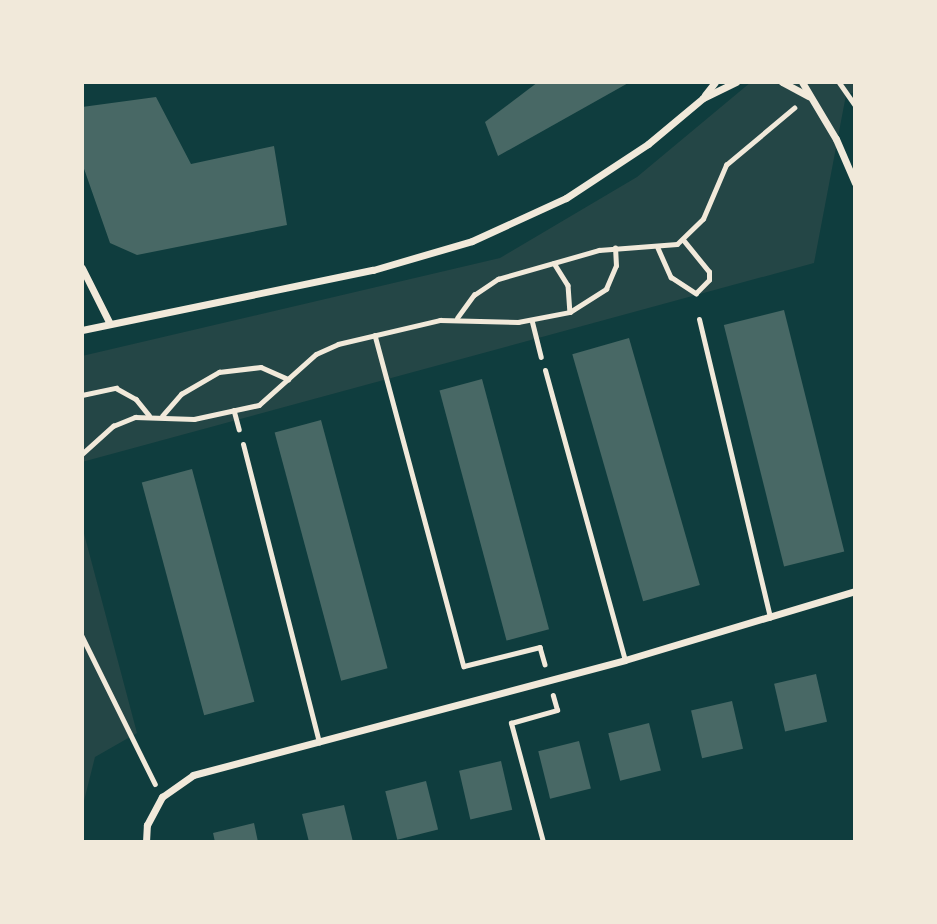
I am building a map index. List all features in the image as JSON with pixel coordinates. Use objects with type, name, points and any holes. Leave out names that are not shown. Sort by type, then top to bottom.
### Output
[{"type":"street","points":[[703,99],[715,82]]},
{"type":"street","points":[[82,330],[109,322],[373,270],[472,241],[531,216],[610,171],[703,99],[736,82]]},
{"type":"street","points":[[782,82],[809,97]]},
{"type":"street","points":[[802,82],[836,139],[855,183]]},
{"type":"street","points":[[82,268],[109,322]]},
{"type":"street","points":[[146,842],[147,825],[162,797],[193,775],[625,660],[855,591]]},
{"type":"lane","points":[[699,320],[770,618]]},
{"type":"lane","points":[[545,370],[625,660]]},
{"type":"lane","points":[[243,444],[318,741]]},
{"type":"path","points":[[839,82],[855,105]]},
{"type":"path","points":[[457,318],[474,295],[498,279],[615,248],[658,248],[683,240],[703,219],[719,177],[735,154],[809,97]]},
{"type":"path","points":[[658,248],[671,277],[696,293],[709,280],[709,272],[683,240]]},
{"type":"path","points":[[82,454],[113,426],[149,415],[194,419],[259,405],[326,349],[375,335],[457,318],[532,320],[570,312],[606,289],[616,266],[615,248]]},
{"type":"path","points":[[554,263],[568,285],[570,312]]},
{"type":"path","points":[[532,320],[545,370]]},
{"type":"path","points":[[375,335],[464,667],[540,647],[557,710],[511,723],[543,842]]},
{"type":"path","points":[[162,416],[187,390],[219,372],[261,367],[288,379]]},
{"type":"path","points":[[82,395],[116,388],[135,399],[149,415]]},
{"type":"path","points":[[82,636],[162,797]]},
{"type":"shaded area","points":[[751,82],[855,82],[855,92],[846,95],[814,263],[82,462],[82,356],[500,258],[637,177]]},
{"type":"shaded area","points":[[82,526],[137,733],[95,757],[82,809]]},
{"type":"building","points":[[538,82],[630,82],[498,156],[485,122]]},
{"type":"building","points":[[156,97],[191,164],[274,146],[287,225],[137,255],[110,243],[82,163],[82,107]]},
{"type":"building","points":[[784,310],[844,552],[784,567],[724,325]]},
{"type":"building","points":[[629,338],[700,585],[643,601],[572,354]]},
{"type":"building","points":[[482,379],[549,629],[507,641],[439,390]]},
{"type":"building","points":[[321,420],[388,668],[341,681],[275,432]]},
{"type":"building","points":[[192,469],[254,702],[204,715],[142,482]]},
{"type":"building","points":[[816,674],[827,722],[785,731],[774,684]]},
{"type":"building","points":[[732,701],[743,749],[702,758],[691,710]]},
{"type":"building","points":[[649,723],[661,771],[620,781],[608,733]]},
{"type":"building","points":[[579,741],[591,789],[550,799],[538,751]]},
{"type":"building","points":[[501,761],[512,810],[470,819],[459,771]]},
{"type":"building","points":[[426,781],[438,830],[397,840],[385,791]]},
{"type":"building","points":[[344,805],[353,842],[309,842],[302,814]]},
{"type":"building","points":[[254,823],[258,842],[215,842],[213,833]]}]
